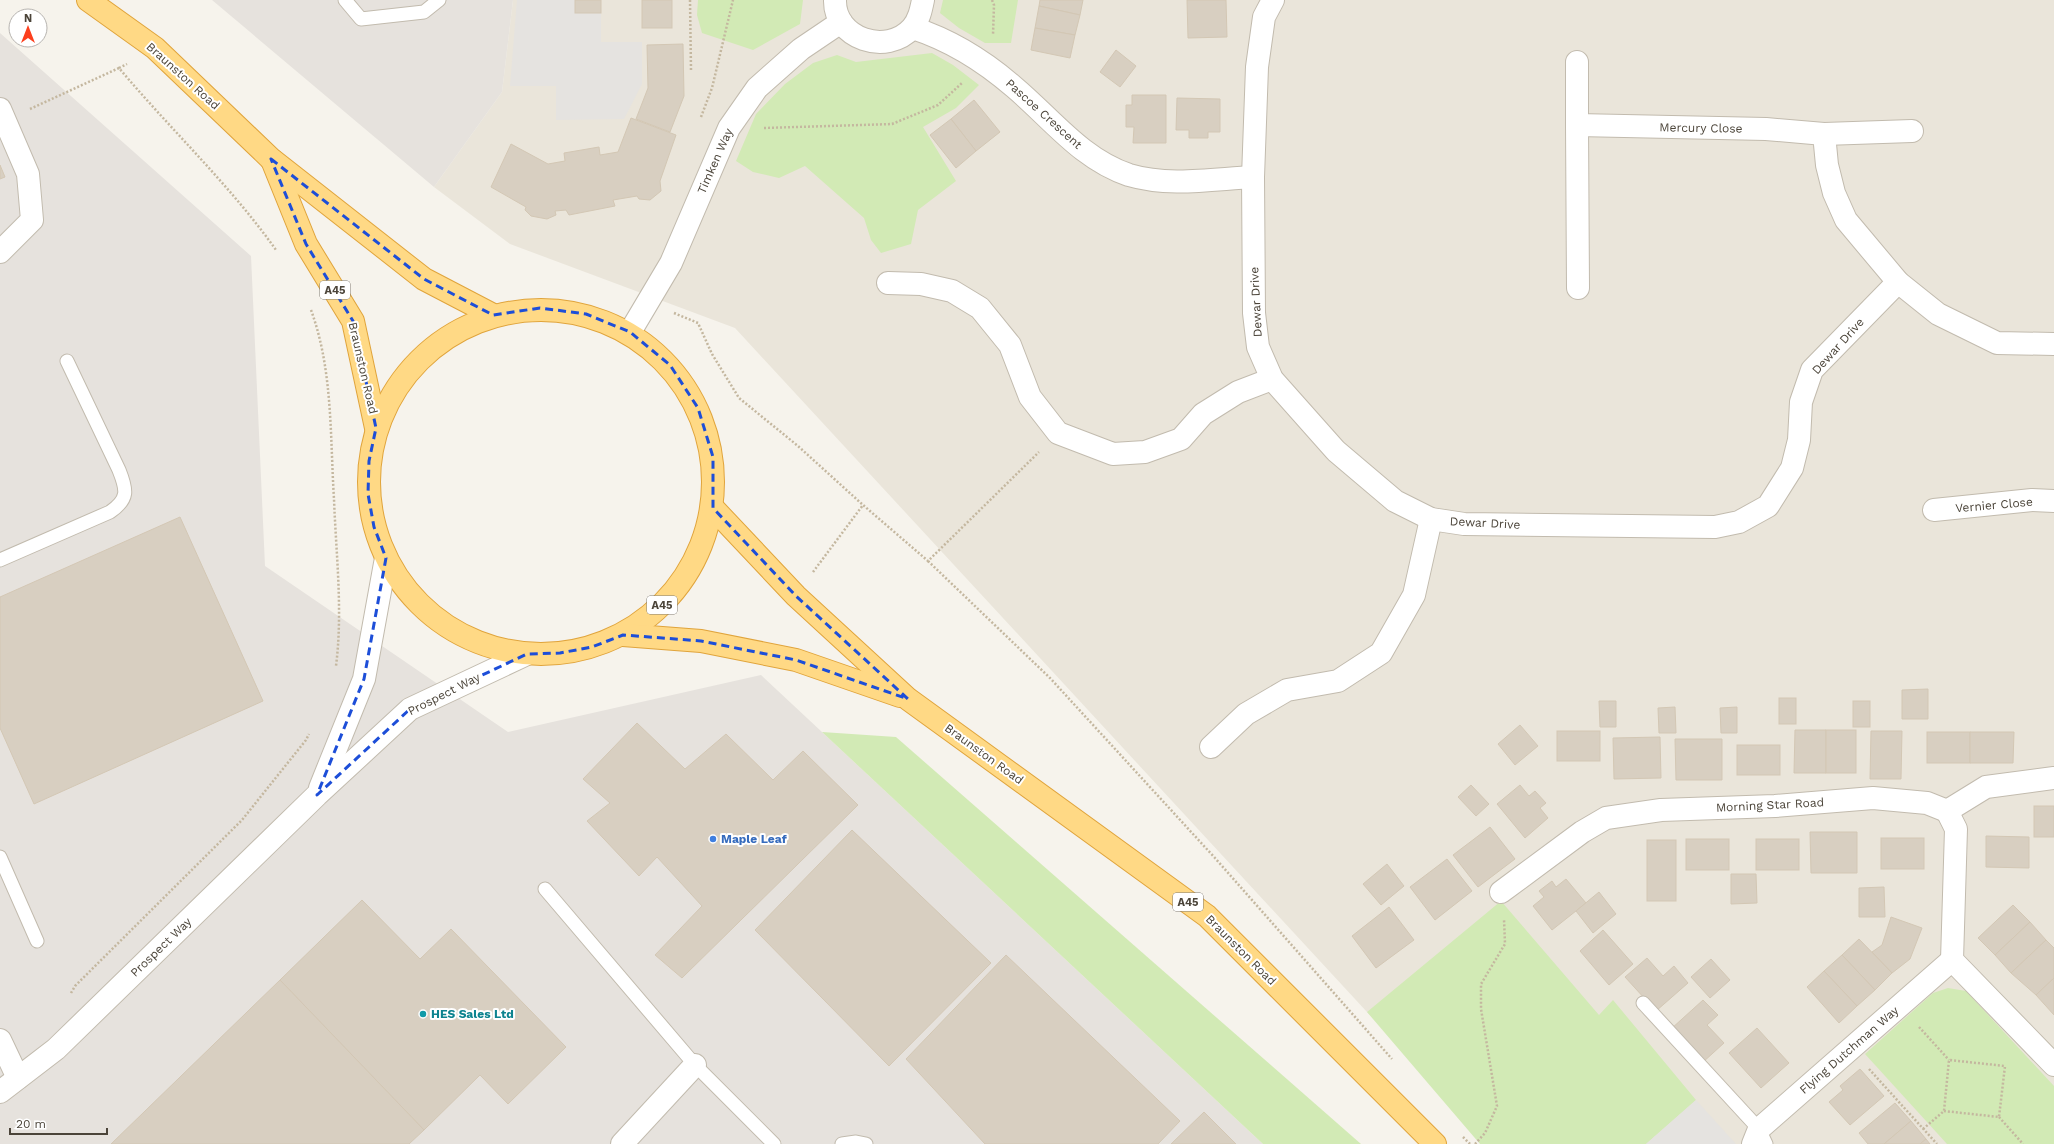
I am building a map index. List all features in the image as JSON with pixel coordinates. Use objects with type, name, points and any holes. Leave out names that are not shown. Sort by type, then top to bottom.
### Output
[{"type":"highway","name":"Braunston Road","points":[[88,0],[154,48],[272,159],[424,279],[493,315]]},
{"type":"highway","name":"Braunston Road","points":[[272,159],[306,244],[353,320],[376,428]]},
{"type":"highway","name":"A45","points":[[376,428],[369,461],[368,494],[374,527],[386,558],[411,595],[444,625],[484,645],[527,654],[560,653],[586,648],[623,635],[666,602],[696,560],[713,508],[713,457],[698,408],[670,365],[630,332],[586,314],[540,308],[493,315]]},
{"type":"highway","points":[[376,428],[402,378],[442,339],[493,315]]},
{"type":"highway","name":"Braunston Road","points":[[713,508],[796,596],[908,699],[1207,916],[1435,1144]]},
{"type":"highway","name":"Braunston Road","points":[[623,635],[701,640],[796,660],[908,699]]},
{"type":"street","points":[[835,0],[834,8],[841,22],[851,34],[865,41],[888,42],[902,36],[912,28],[920,14],[924,0]]},
{"type":"street","name":"Dewar Drive","points":[[1273,0],[1264,17],[1257,67],[1253,177],[1254,313],[1258,347],[1272,379],[1336,451],[1395,502],[1431,519],[1464,524],[1715,527],[1739,522],[1768,506],[1792,468],[1799,440],[1801,402],[1812,370],[1898,282]]},
{"type":"street","name":"Timken Way","points":[[630,332],[671,263],[729,128],[757,88],[800,49],[841,22]]},
{"type":"street","name":"Pascoe Crescent","points":[[912,28],[934,35],[974,56],[1015,87],[1050,123],[1094,158],[1129,174],[1173,182],[1253,177]]},
{"type":"street","points":[[1577,62],[1578,288]]},
{"type":"street","points":[[0,252],[32,220],[28,174],[3,115]]},
{"type":"street","name":"Mercury Close","points":[[1577,125],[1766,129],[1824,134],[1912,131]]},
{"type":"street","points":[[1824,134],[1827,165],[1834,193],[1846,220],[1898,282],[1938,314],[1997,343],[2054,344]]},
{"type":"street","points":[[888,283],[921,284],[952,291],[980,308],[1010,345],[1030,397],[1058,433],[1113,454],[1145,452],[1181,439],[1203,414],[1238,392],[1272,379]]},
{"type":"street","name":"Vernier Close","points":[[1934,510],[2032,500],[2054,501]]},
{"type":"street","points":[[1211,747],[1246,714],[1287,690],[1338,681],[1381,653],[1414,595],[1431,519]]},
{"type":"street","name":"Prospect Way","points":[[317,795],[364,679],[386,558]]},
{"type":"street","name":"Prospect Way","points":[[0,1092],[56,1049],[317,795],[410,709],[527,654]]},
{"type":"street","points":[[2054,778],[1986,787],[1947,811],[1956,829],[1952,960],[2054,1065]]},
{"type":"street","name":"Morning Star Road","points":[[1501,892],[1582,832],[1606,818],[1661,810],[1775,806],[1873,798],[1927,803],[1947,811]]},
{"type":"street","name":"Flying Dutchman Way","points":[[1760,1139],[1851,1049],[1952,960]]},
{"type":"street","points":[[0,1040],[18,1078]]},
{"type":"street","points":[[622,1144],[695,1065]]},
{"type":"lane","points":[[345,0],[361,19],[424,12],[438,0]]},
{"type":"lane","points":[[0,560],[110,512],[121,505],[125,494],[124,482],[119,470],[67,361]]},
{"type":"lane","points":[[0,857],[37,941]]},
{"type":"lane","points":[[545,889],[695,1065],[774,1144]]},
{"type":"lane","points":[[1643,1003],[1760,1139]]},
{"type":"lane","points":[[842,1144],[856,1142],[866,1144]]},
{"type":"path","points":[[690,0],[691,70]]},
{"type":"path","points":[[698,125],[712,88],[732,0]]},
{"type":"path","points":[[729,128],[822,127],[892,124],[938,105],[983,63],[993,44],[994,5],[992,0]]},
{"type":"path","points":[[3,115],[119,68],[157,113],[203,161],[280,255]]},
{"type":"path","points":[[648,302],[698,323],[712,354],[739,398],[798,446],[863,505],[928,560],[1050,678],[1215,858],[1395,1061]]},
{"type":"path","points":[[309,303],[319,331],[327,374],[338,594],[339,640],[335,673]]},
{"type":"path","points":[[928,560],[1058,433]]},
{"type":"path","points":[[796,596],[863,505]]},
{"type":"path","points":[[67,999],[76,986],[242,820],[306,740],[312,728]]},
{"type":"path","points":[[1475,1144],[1485,1133],[1497,1106],[1481,1009],[1481,984],[1506,944],[1501,892]]},
{"type":"path","points":[[1899,1006],[1949,1060],[2004,1066],[1999,1117]]},
{"type":"path","points":[[1851,1049],[1937,1144]]},
{"type":"path","points":[[1923,1129],[1944,1111],[1949,1060]]},
{"type":"path","points":[[1944,1111],[1999,1117],[2023,1144]]},
{"type":"path","points":[[1459,1132],[1470,1144]]},
{"type":"highlighted area","points":[[271,159],[424,279],[493,315],[540,308],[586,314],[630,332],[670,365],[698,408],[713,457],[713,508],[796,596],[908,699],[796,660],[701,641],[623,635],[592,647],[560,653],[527,654],[410,709],[317,795],[364,679],[386,558],[374,527],[368,494],[369,461],[376,428],[353,321],[306,244]]},
{"type":"shaded area","points":[[212,0],[513,0],[502,92],[434,187]]},
{"type":"shaded area","points":[[513,0],[2054,0],[2054,1144],[1492,1144],[1367,1012],[735,328],[510,244],[434,187],[502,92]]},
{"type":"shaded area","points":[[517,0],[575,0],[575,13],[601,13],[601,42],[642,42],[642,84],[624,119],[556,120],[556,86],[510,86]]},
{"type":"shaded area","points":[[0,33],[8,40],[8,48],[17,48],[251,256],[265,566],[508,732],[761,675],[1263,1144],[0,1144]]},
{"type":"shaded area","points":[[1696,1100],[1736,1144],[1646,1144]]},
{"type":"green space","points":[[698,0],[803,0],[800,24],[753,50],[702,33],[697,15]]},
{"type":"green space","points":[[943,0],[1018,0],[1011,43],[985,43],[959,28],[940,13]]},
{"type":"green space","points":[[932,53],[953,65],[979,85],[956,108],[923,127],[956,181],[918,210],[911,244],[881,253],[871,240],[864,218],[805,166],[779,178],[753,172],[736,161],[756,114],[785,84],[813,63],[837,55],[856,62]]},
{"type":"green space","points":[[822,732],[896,737],[1361,1144],[1263,1144]]},
{"type":"green space","points":[[1501,901],[1599,1015],[1613,1000],[1696,1100],[1646,1144],[1480,1144],[1367,1012]]},
{"type":"green space","points":[[1948,988],[1966,991],[2054,1086],[2054,1144],[1947,1144],[1865,1054],[1933,993]]},
{"type":"building","points":[[575,0],[601,0],[601,13],[575,13]]},
{"type":"building","points":[[642,0],[672,0],[672,28],[642,28]]},
{"type":"building","points":[[1040,0],[1083,0],[1080,15],[1039,6]]},
{"type":"building","points":[[1187,0],[1226,0],[1227,37],[1188,38]]},
{"type":"building","points":[[1039,6],[1080,15],[1075,35],[1035,28]]},
{"type":"building","points":[[1035,28],[1075,35],[1070,58],[1031,50]]},
{"type":"building","points":[[683,44],[684,96],[670,132],[636,119],[648,88],[647,45]]},
{"type":"building","points":[[1116,50],[1136,66],[1120,87],[1100,72]]},
{"type":"building","points":[[1132,95],[1166,95],[1166,143],[1133,143],[1134,127],[1126,127],[1126,105],[1132,105]]},
{"type":"building","points":[[1177,98],[1220,99],[1220,132],[1208,132],[1208,138],[1189,138],[1189,130],[1176,130]]},
{"type":"building","points":[[974,100],[1000,132],[976,151],[951,119]]},
{"type":"building","points":[[631,118],[676,135],[660,181],[661,191],[650,200],[639,199],[637,196],[613,200],[615,206],[569,215],[566,210],[555,211],[556,215],[547,219],[531,216],[525,210],[526,207],[491,187],[511,144],[548,164],[565,161],[564,153],[599,147],[600,155],[618,152]]},
{"type":"building","points":[[951,119],[976,151],[956,168],[930,135]]},
{"type":"building","points":[[0,165],[5,177],[0,179]]},
{"type":"building","points":[[180,517],[263,701],[34,804],[0,728],[0,597]]},
{"type":"building","points":[[1928,689],[1928,719],[1902,719],[1902,690]]},
{"type":"building","points":[[1779,698],[1796,698],[1796,724],[1779,724]]},
{"type":"building","points":[[1599,701],[1616,701],[1616,727],[1600,727]]},
{"type":"building","points":[[1853,701],[1870,701],[1870,727],[1853,727]]},
{"type":"building","points":[[1675,707],[1676,733],[1659,733],[1658,708]]},
{"type":"building","points":[[1737,707],[1737,733],[1721,733],[1720,708]]},
{"type":"building","name":"Maple Leaf","points":[[637,723],[685,769],[726,734],[773,780],[803,751],[858,805],[682,978],[655,955],[702,906],[657,857],[639,876],[587,821],[610,803],[583,779]]},
{"type":"building","points":[[1520,725],[1538,746],[1515,765],[1498,744]]},
{"type":"building","points":[[1795,730],[1826,730],[1826,773],[1794,773]]},
{"type":"building","points":[[1826,730],[1856,730],[1856,773],[1826,773]]},
{"type":"building","points":[[1557,731],[1600,731],[1600,761],[1557,761]]},
{"type":"building","points":[[1871,731],[1902,731],[1901,779],[1870,779]]},
{"type":"building","points":[[1927,732],[1970,732],[1970,763],[1927,763]]},
{"type":"building","points":[[1970,732],[2014,732],[2013,763],[1970,763]]},
{"type":"building","points":[[1660,737],[1661,778],[1614,779],[1613,738]]},
{"type":"building","points":[[1675,739],[1722,739],[1722,780],[1676,780]]},
{"type":"building","points":[[1737,745],[1780,745],[1780,775],[1737,775]]},
{"type":"building","points":[[1471,785],[1489,804],[1476,816],[1458,797]]},
{"type":"building","points":[[1520,785],[1529,796],[1535,791],[1546,803],[1540,808],[1548,818],[1525,838],[1497,804]]},
{"type":"building","points":[[2034,806],[2054,806],[2054,837],[2034,837]]},
{"type":"building","points":[[1490,827],[1515,859],[1478,887],[1453,855]]},
{"type":"building","points":[[852,830],[991,963],[889,1066],[755,930]]},
{"type":"building","points":[[1810,832],[1857,832],[1857,873],[1811,873]]},
{"type":"building","points":[[1986,836],[2029,837],[2029,868],[1986,867]]},
{"type":"building","points":[[1881,838],[1924,838],[1924,869],[1881,869]]},
{"type":"building","points":[[1686,839],[1729,839],[1729,870],[1686,870]]},
{"type":"building","points":[[1756,839],[1799,839],[1799,870],[1756,870]]},
{"type":"building","points":[[1647,840],[1676,840],[1676,901],[1647,901]]},
{"type":"building","points":[[1447,859],[1472,891],[1435,920],[1410,887]]},
{"type":"building","points":[[1387,864],[1404,886],[1381,905],[1363,884]]},
{"type":"building","points":[[1731,874],[1756,874],[1757,903],[1731,904]]},
{"type":"building","points":[[1566,879],[1586,903],[1552,930],[1533,906],[1544,897],[1539,891],[1552,881],[1556,887]]},
{"type":"building","points":[[1884,887],[1885,917],[1859,917],[1859,888]]},
{"type":"building","points":[[1599,892],[1616,914],[1593,933],[1576,911]]},
{"type":"building","name":"HES Sales Ltd","points":[[362,900],[420,959],[451,929],[566,1047],[508,1104],[480,1075],[424,1130],[280,980]]},
{"type":"building","points":[[2013,905],[2030,922],[1995,955],[1978,938]]},
{"type":"building","points":[[1389,907],[1414,940],[1376,968],[1352,936]]},
{"type":"building","points":[[1891,917],[1922,928],[1910,959],[1892,973],[1872,952],[1882,945]]},
{"type":"building","points":[[2030,922],[2046,940],[2011,973],[1995,955]]},
{"type":"building","points":[[1603,930],[1633,964],[1609,985],[1580,951]]},
{"type":"building","points":[[1859,939],[1892,973],[1875,990],[1842,955]]},
{"type":"building","points":[[2046,940],[2054,948],[2054,978],[2036,995],[2011,973]]},
{"type":"building","points":[[1006,955],[1180,1121],[1158,1144],[985,1144],[906,1059]]},
{"type":"building","points":[[1842,955],[1875,990],[1857,1006],[1824,971]]},
{"type":"building","points":[[1647,958],[1663,976],[1674,966],[1688,983],[1656,1011],[1625,977]]},
{"type":"building","points":[[1711,959],[1730,980],[1710,998],[1691,977]]},
{"type":"building","points":[[1824,971],[1857,1006],[1839,1023],[1807,987]]},
{"type":"building","points":[[2054,978],[2054,1015],[2036,995]]},
{"type":"building","points":[[280,980],[424,1130],[409,1144],[111,1144]]},
{"type":"building","points":[[1703,1000],[1718,1015],[1707,1025],[1724,1043],[1702,1063],[1671,1029]]},
{"type":"building","points":[[1757,1028],[1789,1063],[1761,1088],[1729,1053]]},
{"type":"building","points":[[1860,1069],[1884,1096],[1850,1125],[1829,1102],[1843,1090],[1840,1086]]},
{"type":"building","points":[[1895,1103],[1911,1121],[1884,1144],[1868,1144],[1859,1133]]},
{"type":"building","points":[[1204,1112],[1236,1144],[1171,1144]]},
{"type":"building","points":[[1911,1121],[1926,1139],[1920,1144],[1884,1144]]},
{"type":"building","points":[[1926,1139],[1930,1144],[1920,1144]]},
{"type":"place","name":"Maple Leaf","points":[[713,839]]},
{"type":"place","name":"HES Sales Ltd","points":[[423,1014]]}]
